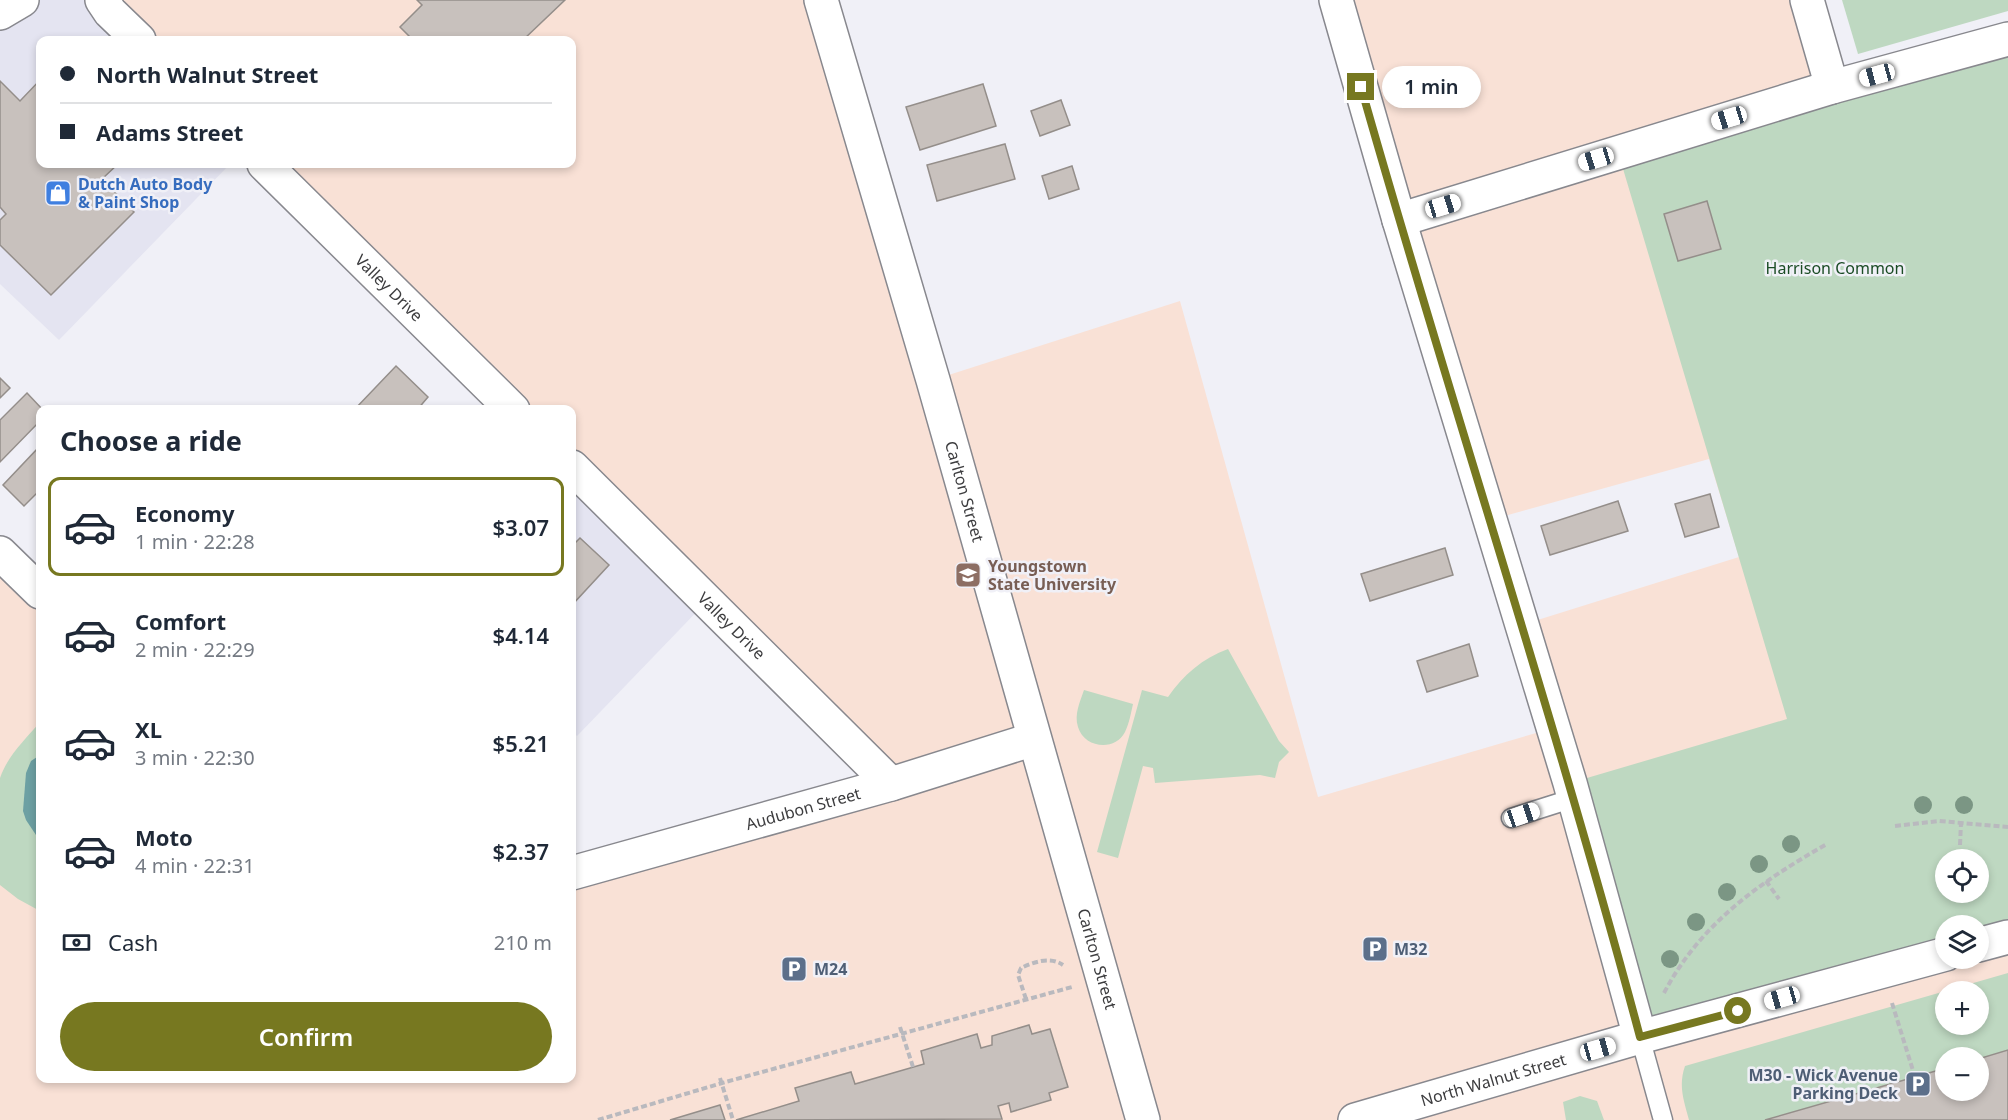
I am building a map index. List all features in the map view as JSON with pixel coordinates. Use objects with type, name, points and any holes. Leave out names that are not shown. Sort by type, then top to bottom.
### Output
[{"type":"street","points":[[0,12],[22,0]]},
{"type":"street","points":[[102,0],[110,12],[135,36]]},
{"type":"street","name":"Carlton Street","points":[[821,0],[933,380],[1143,1120]]},
{"type":"street","points":[[1336,0],[1399,220],[1574,798],[1640,1037]]},
{"type":"street","points":[[1807,0],[1832,87]]},
{"type":"street","points":[[1399,220],[1832,87],[2008,39]]},
{"type":"street","name":"Valley Drive","points":[[268,168],[508,405]]},
{"type":"street","name":"Valley Drive","points":[[576,471],[891,784]]},
{"type":"street","points":[[0,553],[36,588]]},
{"type":"street","name":"Audubon Street","points":[[576,872],[891,784],[1034,739]]},
{"type":"street","points":[[1989,942],[2008,937]]},
{"type":"street","name":"North Walnut Street","points":[[1355,1120],[1640,1037],[1935,957]]},
{"type":"lane","points":[[1511,818],[1574,798]]},
{"type":"lane","points":[[1640,1037],[1663,1120]]},
{"type":"path","points":[[1895,826],[1939,821],[2008,827]]},
{"type":"path","points":[[1960,845],[1961,823]]},
{"type":"path","points":[[1663,995],[1672,978],[1709,931],[1740,900],[1766,881],[1827,844]]},
{"type":"path","points":[[1766,881],[1779,899]]},
{"type":"path","points":[[1026,999],[1018,975],[1021,968],[1048,960],[1055,960],[1064,966]]},
{"type":"path","points":[[1882,971],[1915,1077]]},
{"type":"path","points":[[598,1120],[721,1081],[1075,986]]},
{"type":"path","points":[[900,1027],[913,1067]]},
{"type":"path","points":[[721,1081],[733,1120]]},
{"type":"shaded area","points":[[0,0],[102,0],[135,36],[36,36],[36,168],[226,168],[59,340],[0,284]]},
{"type":"shaded area","name":"Youngstown State University","points":[[102,0],[826,0],[933,380],[1180,301],[1318,797],[1553,728],[1522,625],[1739,557],[1709,459],[1490,520],[1338,0],[1807,0],[1831,87],[2008,39],[2008,1120],[0,1120],[0,553],[36,588],[36,1083],[576,1083],[576,872],[890,784],[576,471],[576,405],[509,405],[268,168],[576,168],[576,36],[135,36]]},
{"type":"shaded area","points":[[576,471],[707,601],[576,735]]},
{"type":"green space","points":[[1842,0],[2008,0],[2008,11],[1858,54]]},
{"type":"green space","name":"Harrison Common","points":[[2008,39],[2008,937],[1989,942],[1989,915],[1935,915],[1935,957],[1640,1037],[1570,783],[1787,719],[1618,152]]},
{"type":"green space","points":[[1228,649],[1279,741],[1289,752],[1279,762],[1275,778],[1260,775],[1155,783],[1153,768],[1143,766],[1118,858],[1097,852],[1142,690],[1168,697],[1194,668]]},
{"type":"green space","points":[[1084,690],[1133,704],[1125,732],[1114,743],[1100,745],[1086,739],[1081,734],[1077,717]]},
{"type":"green space","points":[[36,727],[36,909],[0,885],[0,778],[12,755]]},
{"type":"green space","points":[[2008,973],[2008,1050],[1989,1056],[1989,1047],[1935,1047],[1935,1071],[1765,1120],[1689,1120],[1682,1087],[1685,1066],[1935,994],[1935,1035],[1989,1035],[1989,981],[1980,981]]},
{"type":"green space","points":[[1580,1096],[1597,1101],[1604,1120],[1566,1120],[1563,1102]]},
{"type":"water","points":[[36,758],[36,835],[23,811],[26,773],[31,761]]},
{"type":"building","points":[[417,0],[565,0],[527,36],[409,36],[400,27],[422,5]]},
{"type":"building","name":"Dutch Auto Body & Paint Shop","points":[[0,81],[20,101],[36,84],[36,168],[114,168],[102,179],[134,212],[51,295],[0,245],[0,220],[6,214],[0,207]]},
{"type":"building","points":[[983,84],[996,126],[920,150],[906,107]]},
{"type":"building","points":[[1061,100],[1070,125],[1040,136],[1031,111]]},
{"type":"building","points":[[1005,144],[1015,179],[937,201],[927,165]]},
{"type":"building","points":[[1072,166],[1079,189],[1049,199],[1042,176]]},
{"type":"building","points":[[1707,201],[1721,249],[1678,261],[1664,214]]},
{"type":"building","points":[[396,366],[428,397],[421,405],[359,405]]},
{"type":"building","points":[[0,378],[10,388],[0,398]]},
{"type":"building","points":[[27,393],[38,405],[36,405],[36,425],[0,462],[0,420]]},
{"type":"building","points":[[36,450],[36,494],[24,506],[3,485]]},
{"type":"building","points":[[1710,494],[1719,527],[1685,537],[1675,504]]},
{"type":"building","points":[[1618,501],[1628,531],[1550,555],[1541,526]]},
{"type":"building","points":[[580,538],[609,565],[576,601],[576,542]]},
{"type":"building","points":[[1445,548],[1453,575],[1370,601],[1361,574]]},
{"type":"building","points":[[1469,644],[1478,676],[1427,692],[1417,661]]},
{"type":"building","points":[[1029,1025],[1032,1034],[1050,1029],[1068,1087],[1049,1093],[1051,1100],[1011,1112],[1009,1103],[998,1106],[1002,1119],[736,1120],[799,1101],[795,1088],[851,1072],[855,1084],[924,1064],[921,1051],[977,1034],[981,1048],[992,1045],[992,1036]]},
{"type":"building","name":"M30 - Wick Avenue Parking Deck","points":[[2008,1050],[2008,1120],[1765,1120],[1935,1071],[1935,1101],[1989,1101],[1989,1056]]},
{"type":"building","points":[[720,1105],[725,1120],[670,1120]]},
{"type":"place","name":"Dutch Auto Body & Paint Shop","points":[[58,193]]},
{"type":"place","name":"Youngstown State University","points":[[968,575]]},
{"type":"place","name":"M32","points":[[1375,949]]},
{"type":"place","name":"M24","points":[[794,969]]},
{"type":"place","name":"M30 - Wick Avenue Parking Deck","points":[[1918,1084]]},
{"type":"route","points":[[1361,87],[1399,220],[1570,783],[1640,1037],[1738,1011]]}]
